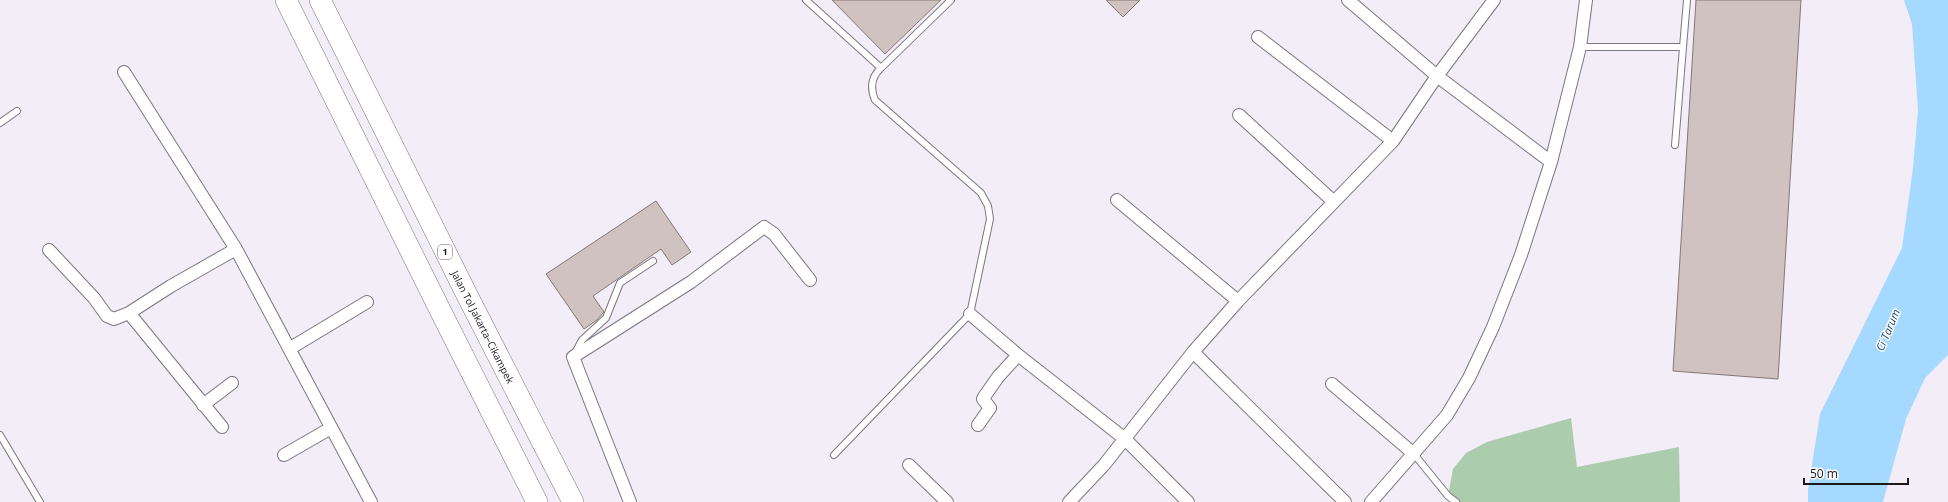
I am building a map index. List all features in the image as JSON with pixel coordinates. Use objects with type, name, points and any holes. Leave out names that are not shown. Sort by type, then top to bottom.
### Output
[{"type":"highway","points":[[286,0],[437,305],[537,502]]},
{"type":"highway","name":"Jalan Tol Jakarta–Cikampek","points":[[320,0],[467,296],[573,502]]},
{"type":"street","points":[[1348,0],[1437,76],[1551,162]]},
{"type":"street","points":[[1371,502],[1447,414],[1469,378],[1493,327],[1521,255],[1551,162],[1580,48],[1586,0]]},
{"type":"street","points":[[1069,502],[1104,465],[1193,352],[1238,301],[1393,141],[1489,2]]},
{"type":"street","points":[[1258,37],[1393,141]]},
{"type":"street","points":[[124,72],[236,249],[371,502]]},
{"type":"street","points":[[1239,115],[1334,202]]},
{"type":"street","points":[[1117,200],[1238,301]]},
{"type":"street","points":[[630,502],[574,357],[691,282],[764,227],[774,234],[810,280]]},
{"type":"street","points":[[49,250],[94,298],[107,316],[114,319],[129,313],[171,286],[236,249]]},
{"type":"street","points":[[289,349],[368,302]]},
{"type":"street","points":[[129,313],[222,427]]},
{"type":"street","points":[[970,314],[1018,356],[1125,438],[1188,502]]},
{"type":"street","points":[[1193,352],[1345,502]]},
{"type":"street","points":[[978,425],[990,408],[983,399],[984,397],[998,377],[1018,356]]},
{"type":"street","points":[[203,405],[232,383]]},
{"type":"street","points":[[1332,384],[1414,454]]},
{"type":"street","points":[[284,455],[331,428]]},
{"type":"street","points":[[909,465],[947,502]]},
{"type":"lane","points":[[806,0],[881,68]]},
{"type":"lane","points":[[834,455],[970,314],[990,219],[988,206],[981,193],[875,100],[872,92],[874,74],[951,0]]},
{"type":"lane","points":[[1675,145],[1687,0]]},
{"type":"lane","points":[[1580,48],[1683,48]]},
{"type":"lane","points":[[0,114],[2,121],[16,111]]},
{"type":"lane","points":[[574,357],[582,340],[606,318],[620,283],[653,261]]},
{"type":"lane","points":[[0,435],[40,502]]},
{"type":"lane","points":[[1414,454],[1448,496],[1456,502]]},
{"type":"green space","points":[[1571,418],[1577,467],[1679,447],[1680,502],[1451,502],[1448,496],[1453,469],[1466,453],[1487,442]]},
{"type":"water","name":"Ci Tarum","points":[[1904,0],[1948,0],[1948,355],[1925,378],[1906,419],[1883,502],[1808,502],[1808,490],[1820,414],[1902,248],[1913,168],[1918,110],[1912,24]]},
{"type":"building","points":[[832,0],[941,0],[885,54]]},
{"type":"building","points":[[1106,0],[1140,0],[1123,17]]},
{"type":"building","points":[[1696,0],[1801,0],[1778,379],[1673,371]]},
{"type":"building","points":[[656,201],[691,252],[672,265],[661,249],[593,296],[604,312],[597,320],[584,329],[546,274]]}]
